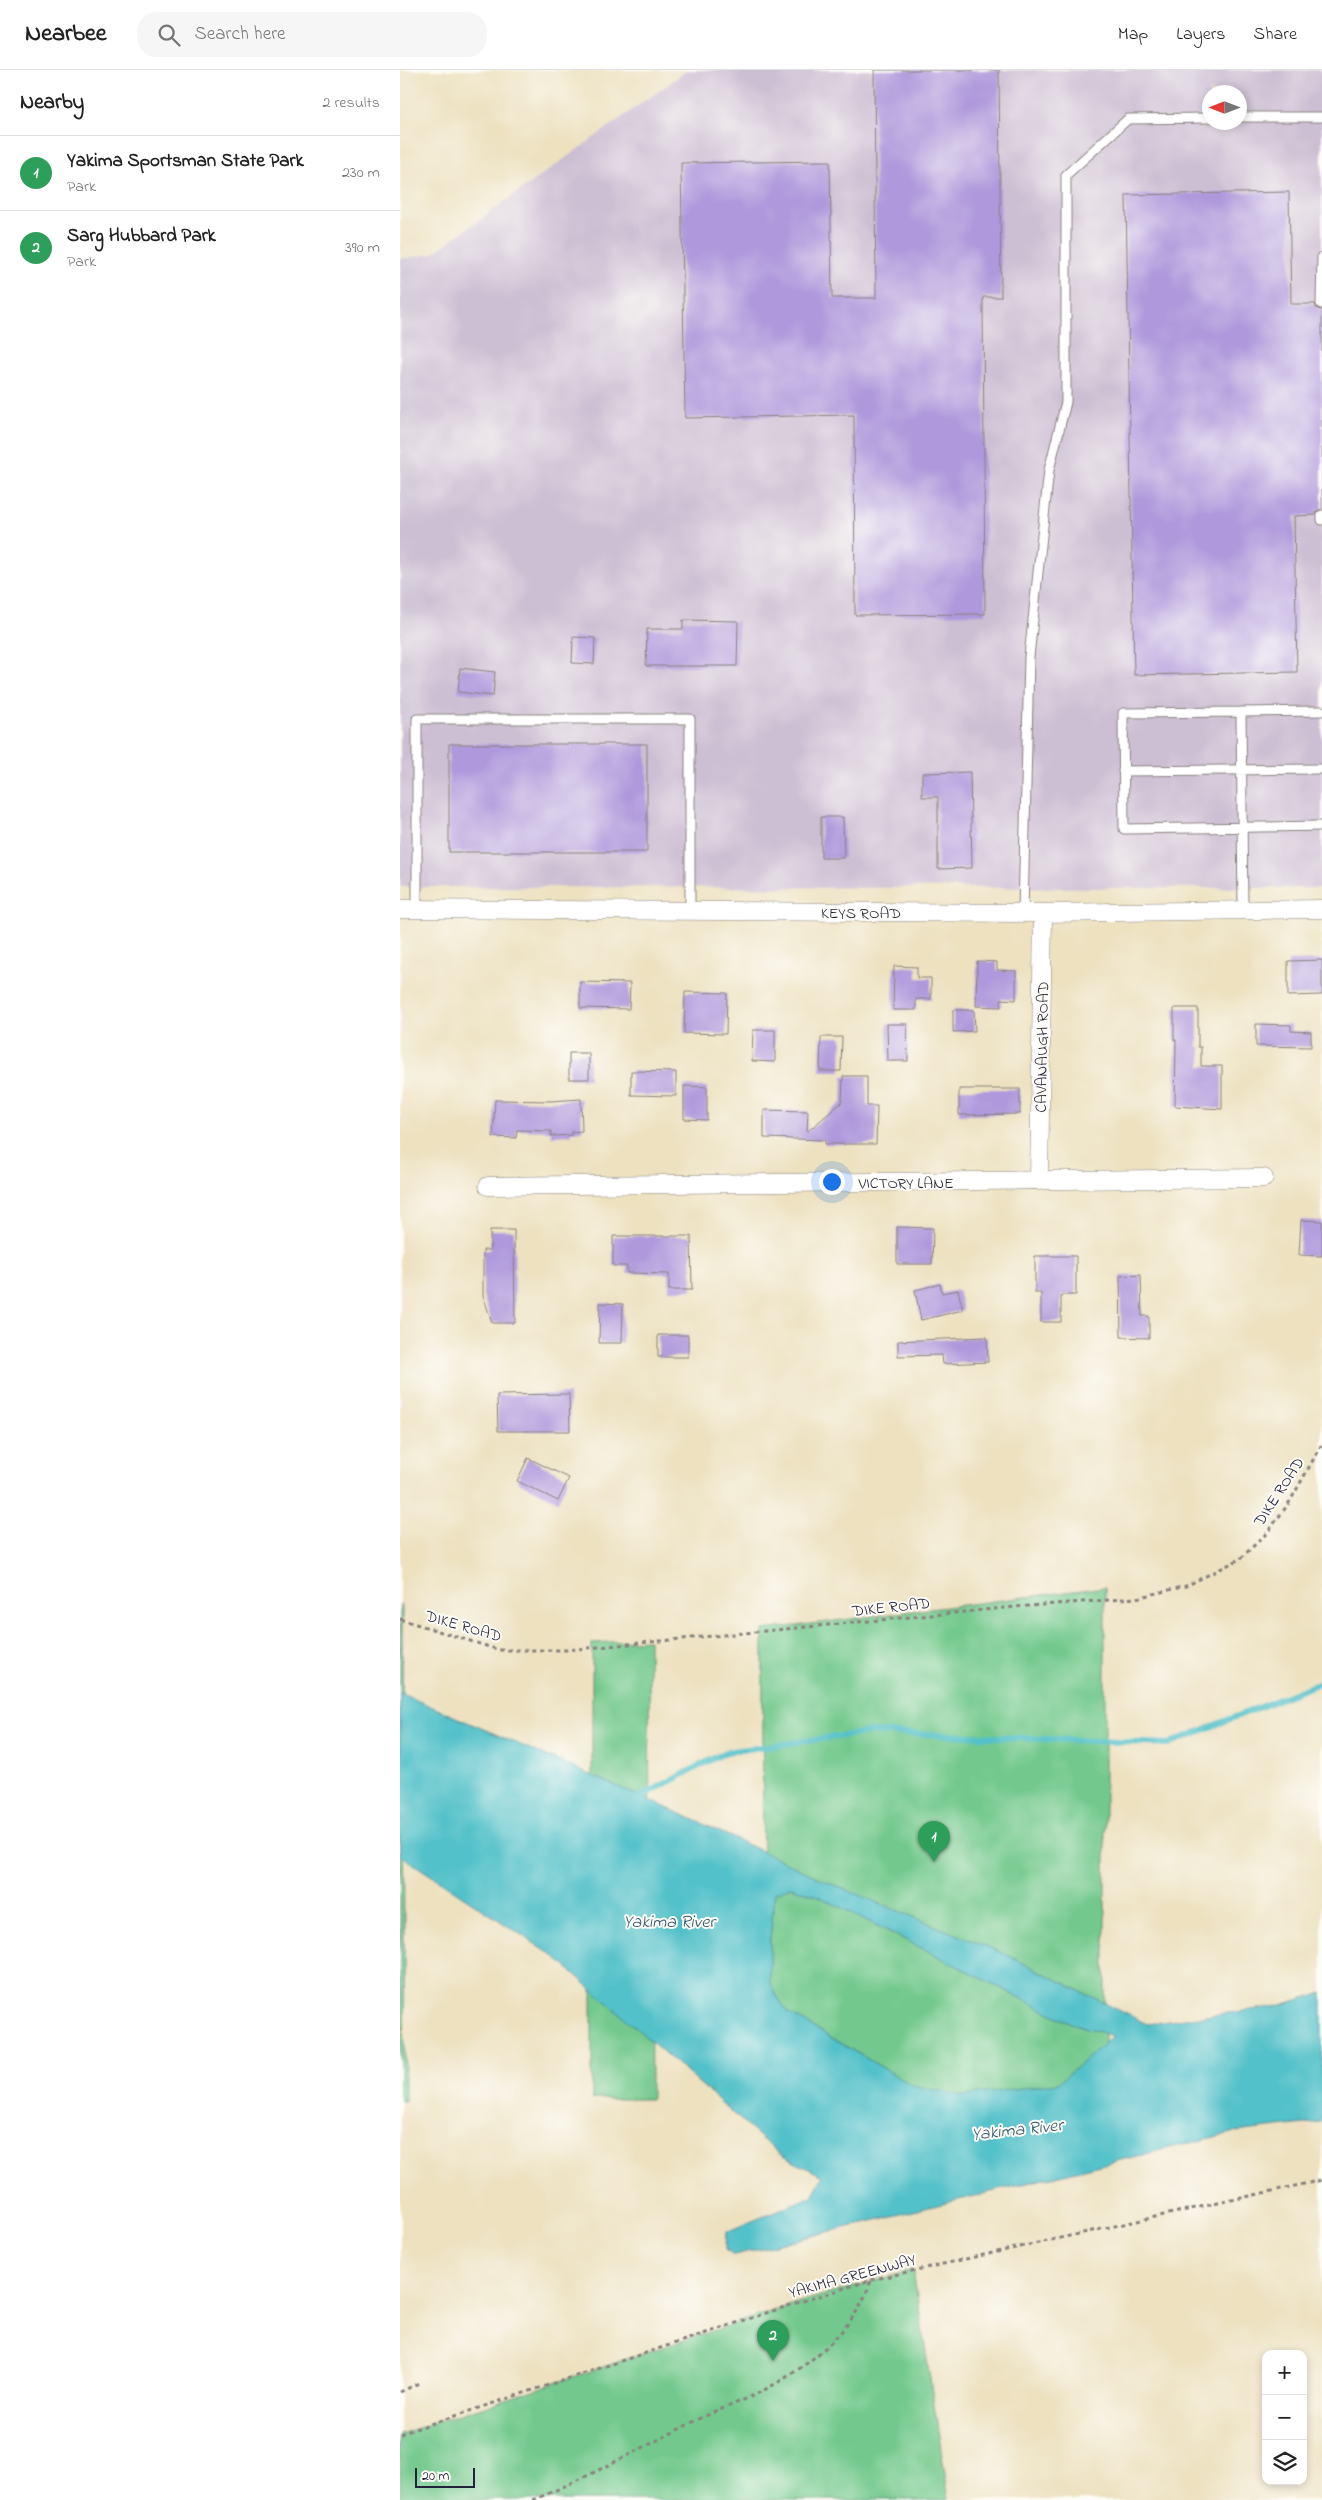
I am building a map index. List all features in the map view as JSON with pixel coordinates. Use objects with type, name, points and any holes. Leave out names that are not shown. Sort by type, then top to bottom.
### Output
[{"type":"street","name":"KEYS ROAD","points":[[409,909],[1043,913],[1322,909]]},
{"type":"street","name":"CAVANAUGH ROAD","points":[[1039,1182],[1043,913]]},
{"type":"street","name":"VICTORY LANE","points":[[488,1186],[1039,1182],[1264,1178]]},
{"type":"lane","points":[[1247,117],[1322,117]]},
{"type":"lane","points":[[1023,913],[1029,657],[1049,470],[1066,402],[1066,175],[1128,119],[1202,118]]},
{"type":"lane","points":[[1321,304],[1322,257]]},
{"type":"lane","points":[[1322,515],[1322,520]]},
{"type":"lane","points":[[1322,711],[1123,713],[1124,829],[1322,826]]},
{"type":"lane","points":[[1241,712],[1243,910]]},
{"type":"lane","points":[[409,909],[417,720],[690,718],[690,911]]},
{"type":"lane","points":[[1124,771],[1322,769]]},
{"type":"path","name":"DIKE ROAD","points":[[400,1619],[500,1650],[567,1650],[1005,1608],[1136,1598],[1186,1586],[1240,1558],[1267,1533],[1289,1503],[1322,1444]]},
{"type":"path","name":"YAKIMA GREENWAY","points":[[400,2434],[753,2317],[871,2280],[1322,2180]]},
{"type":"path","points":[[533,2500],[580,2480],[712,2412],[761,2392],[789,2376],[836,2339],[866,2298],[871,2280]]},
{"type":"path","points":[[400,2392],[421,2382]]},
{"type":"shaded area","points":[[688,70],[1322,70],[1322,888],[400,887],[400,259],[432,254]]},
{"type":"green space","points":[[1105,1587],[1105,2095],[762,2098],[763,1630]]},
{"type":"green space","points":[[400,1605],[402,1606],[405,2101],[400,2101]]},
{"type":"green space","points":[[649,1640],[651,2099],[592,2099],[592,1643]]},
{"type":"green space","points":[[913,2270],[949,2500],[400,2500],[400,2434],[800,2302]]},
{"type":"water","name":"Yakima River","points":[[400,1693],[688,1817],[834,1885],[1005,1954],[1147,2024],[1273,2007],[1322,1993],[1322,2122],[1235,2132],[734,2255],[725,2249],[726,2232],[812,2196],[823,2176],[782,2156],[555,1957],[400,1855]],"holes":[[[791,1887],[820,1897],[1068,2022],[1113,2036],[1058,2083],[964,2096],[912,2085],[787,2012],[770,1984],[770,1939],[775,1893]]]},
{"type":"building","points":[[874,70],[999,70],[1001,297],[983,297],[985,614],[855,615],[854,415],[685,418],[681,163],[830,161],[832,298],[876,298]]},
{"type":"building","points":[[1289,192],[1291,304],[1315,304],[1317,309],[1322,310],[1322,509],[1317,511],[1316,515],[1294,516],[1297,672],[1134,675],[1126,195]]},
{"type":"building","points":[[683,620],[738,621],[737,666],[646,666],[647,629],[683,629]]},
{"type":"building","points":[[573,637],[595,638],[594,664],[572,663]]},
{"type":"building","points":[[460,668],[495,672],[493,696],[458,692]]},
{"type":"building","points":[[449,744],[647,744],[647,852],[449,852]]},
{"type":"building","points":[[970,772],[972,868],[938,869],[938,797],[922,797],[922,773]]},
{"type":"building","points":[[821,817],[843,817],[844,858],[821,858]]},
{"type":"building","points":[[1322,960],[1322,995],[1288,996],[1288,961]]},
{"type":"building","points":[[977,961],[997,962],[997,970],[1016,971],[1016,1000],[1001,999],[1001,1007],[976,1006]]},
{"type":"building","points":[[894,966],[917,967],[917,978],[931,978],[931,999],[916,999],[916,1010],[893,1010]]},
{"type":"building","points":[[580,982],[630,983],[629,1009],[580,1008]]},
{"type":"building","points":[[685,992],[727,993],[726,1034],[684,1033]]},
{"type":"building","points":[[1174,1008],[1198,1008],[1198,1047],[1201,1047],[1201,1066],[1222,1066],[1222,1109],[1175,1106],[1176,1040],[1174,1040]]},
{"type":"building","points":[[953,1010],[974,1010],[975,1031],[953,1032]]},
{"type":"building","points":[[887,1024],[907,1024],[908,1061],[888,1061]]},
{"type":"building","points":[[1256,1024],[1291,1025],[1291,1031],[1311,1032],[1311,1047],[1256,1046]]},
{"type":"building","points":[[753,1030],[775,1030],[775,1062],[752,1061]]},
{"type":"building","points":[[821,1037],[842,1037],[841,1071],[820,1071]]},
{"type":"building","points":[[569,1053],[589,1053],[589,1079],[569,1079]]},
{"type":"building","points":[[631,1071],[676,1072],[676,1096],[631,1095]]},
{"type":"building","points":[[843,1076],[867,1076],[867,1106],[877,1106],[876,1144],[825,1144],[825,1140],[764,1138],[764,1110],[808,1111],[807,1132],[842,1102]]},
{"type":"building","points":[[684,1086],[707,1087],[707,1120],[684,1119]]},
{"type":"building","points":[[959,1089],[1020,1089],[1020,1114],[959,1115]]},
{"type":"building","points":[[581,1099],[582,1131],[571,1132],[571,1135],[551,1136],[551,1131],[517,1130],[516,1138],[493,1137],[495,1100],[550,1101]]},
{"type":"building","points":[[1301,1220],[1322,1221],[1322,1256],[1299,1255]]},
{"type":"building","points":[[897,1227],[933,1228],[932,1264],[897,1264]]},
{"type":"building","points":[[490,1230],[514,1230],[515,1323],[492,1323],[483,1295],[483,1250],[490,1250]]},
{"type":"building","points":[[613,1236],[691,1236],[692,1290],[669,1290],[669,1274],[627,1273],[627,1266],[613,1266]]},
{"type":"building","points":[[1035,1256],[1076,1256],[1076,1295],[1061,1295],[1061,1322],[1041,1322],[1041,1293],[1035,1293]]},
{"type":"building","points":[[1141,1275],[1142,1316],[1149,1316],[1149,1338],[1121,1337],[1120,1276]]},
{"type":"building","points":[[940,1284],[942,1293],[958,1290],[963,1310],[921,1320],[915,1290]]},
{"type":"building","points":[[600,1303],[623,1304],[622,1343],[599,1343]]},
{"type":"building","points":[[658,1335],[688,1335],[688,1357],[658,1357]]},
{"type":"building","points":[[987,1337],[988,1362],[943,1364],[942,1355],[898,1356],[898,1341]]},
{"type":"building","points":[[569,1394],[570,1431],[498,1431],[497,1395]]},
{"type":"building","points":[[528,1458],[569,1478],[558,1501],[517,1481]]},
{"type":"waterway","points":[[634,1800],[726,1752],[871,1732],[1168,1744],[1322,1682]]},
{"type":"place","name":"Yakima Sportsman State Park","points":[[934,1862]]},
{"type":"place","name":"Sarg Hubbard Park","points":[[773,2361]]}]
